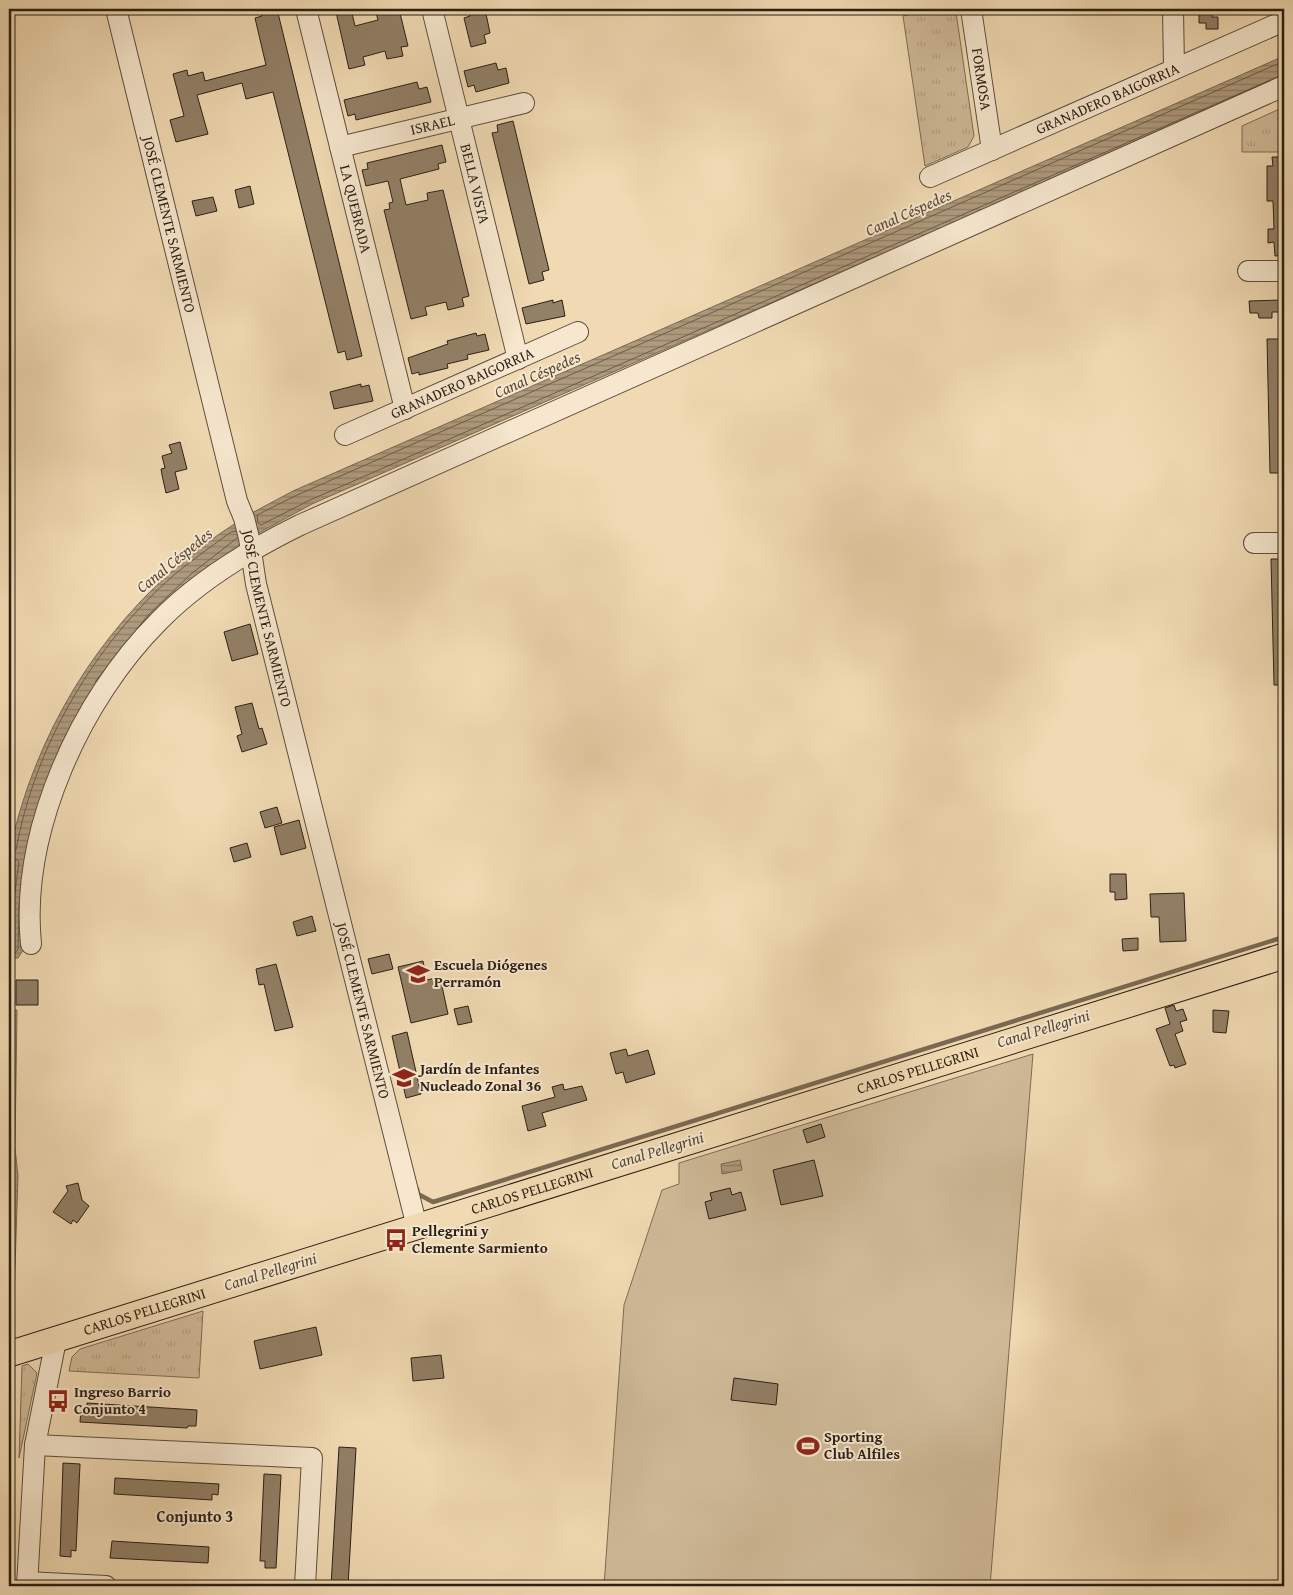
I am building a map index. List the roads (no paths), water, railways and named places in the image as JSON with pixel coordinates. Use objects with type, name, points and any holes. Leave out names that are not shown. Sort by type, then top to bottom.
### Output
[{"type":"main road","name":"CARLOS PELLEGRINI","points":[[17,1352],[1284,956]]},
{"type":"street","name":"JOSÉ CLEMENTE SARMIENTO","points":[[116,9],[237,501],[251,544],[263,613],[417,1227]]},
{"type":"street","name":"LA QUEBRADA","points":[[306,9],[405,409]]},
{"type":"street","name":"BELLA VISTA","points":[[432,9],[518,359]]},
{"type":"street","name":"FORMOSA","points":[[971,9],[992,150]]},
{"type":"street","points":[[1173,9],[1174,70]]},
{"type":"street","name":"GRANADERO BAIGORRIA","points":[[930,177],[1284,21]]},
{"type":"street","points":[[31,944],[29,903],[34,861],[59,778],[79,733],[107,686],[158,621],[251,544],[309,521],[1284,86]]},
{"type":"street","name":"ISRAEL","points":[[340,148],[524,103]]},
{"type":"street","points":[[1248,272],[1284,271]]},
{"type":"street","name":"GRANADERO BAIGORRIA","points":[[345,436],[578,332]]},
{"type":"street","points":[[1254,543],[1284,543]]},
{"type":"street","points":[[56,1340],[35,1445],[27,1584],[106,1586]]},
{"type":"street","points":[[35,1445],[312,1458],[305,1586]]},
{"type":"water","points":[[1284,56],[1284,78],[312,504],[255,535],[250,514],[293,491]]},
{"type":"water","points":[[239,521],[243,542],[194,578],[86,707],[24,914],[23,950],[18,958],[9,958],[8,875],[14,834],[28,786],[44,746],[64,707],[86,670],[139,603],[170,573],[203,546]]},
{"type":"water","points":[[9,1010],[17,1010],[15,1148],[18,1176],[13,1329],[11,1344],[9,1345]]},
{"type":"water","points":[[740,1160],[742,1170],[722,1174],[721,1164]]},
{"type":"water","points":[[12,1364],[9,1477],[9,1365]]},
{"type":"waterway","name":"Canal Pellegrini","points":[[417,1189],[418,1194],[433,1202],[1284,937]]},
{"type":"place","name":"Escuela Diógenes Perramón","points":[[418,974]]},
{"type":"place","name":"Jardín de Infantes Nucleado Zonal 36","points":[[404,1078]]},
{"type":"place","name":"Pellegrini y Clemente Sarmiento","points":[[396,1240]]},
{"type":"place","name":"Ingreso Barrio Conjunto 4","points":[[58,1401]]},
{"type":"place","name":"Sporting Club Alfiles","points":[[808,1446]]},
{"type":"district","name":"Conjunto 3","points":[[195,1516]]},
{"type":"water label","name":"Canal Céspedes","points":[[908,212]]},
{"type":"water label","name":"Canal Céspedes","points":[[537,374]]},
{"type":"water label","name":"Canal Céspedes","points":[[174,560]]}]
